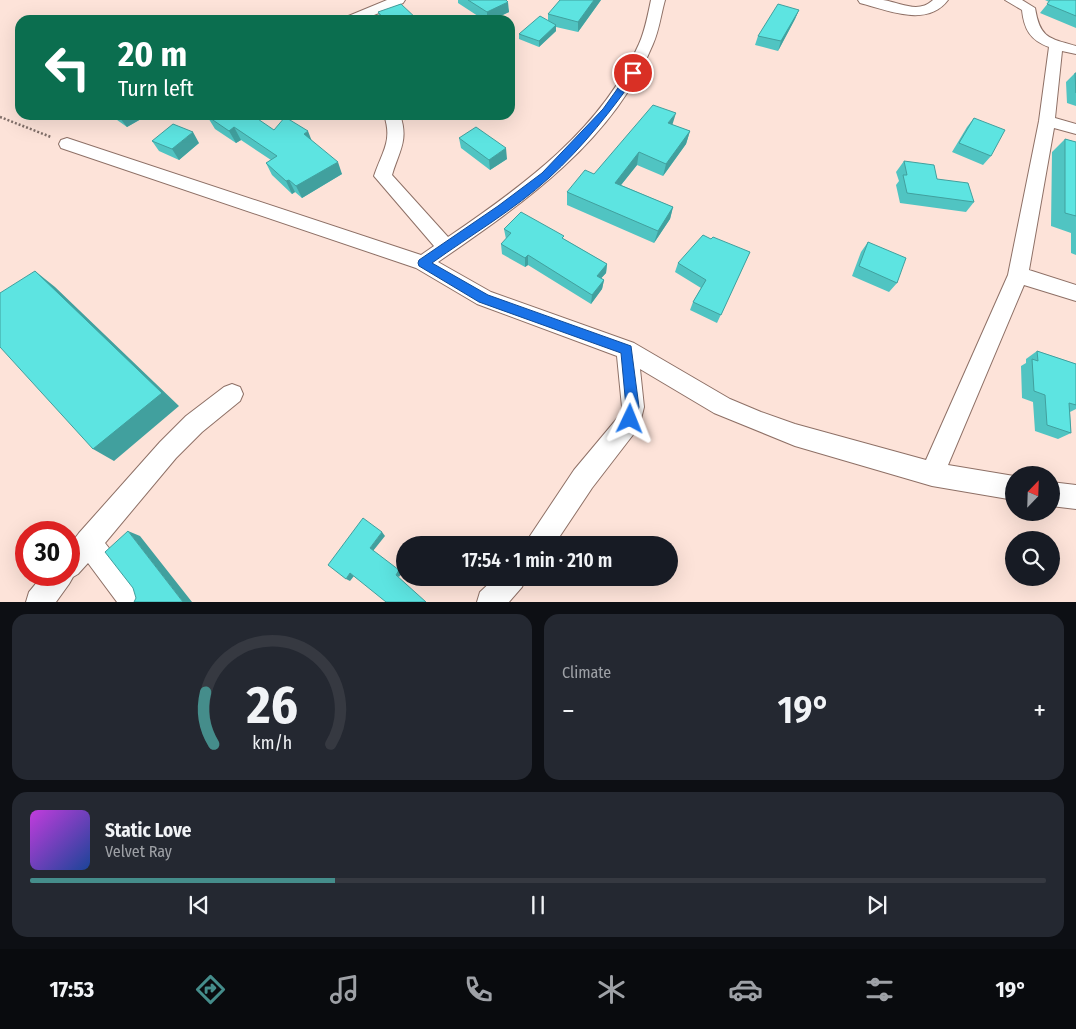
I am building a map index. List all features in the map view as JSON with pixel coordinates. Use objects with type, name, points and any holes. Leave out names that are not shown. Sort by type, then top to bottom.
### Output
[{"type":"street","points":[[423,263],[546,175],[606,111],[633,73],[645,51],[652,32],[658,0]]},
{"type":"street","points":[[865,0],[916,12],[930,10],[941,0]]},
{"type":"street","points":[[1012,0],[1032,4],[1032,28],[1045,40],[1076,50]]},
{"type":"street","points":[[361,15],[388,2]]},
{"type":"street","points":[[932,474],[1018,275],[1046,121],[1056,44]]},
{"type":"street","points":[[394,120],[397,141],[382,176],[446,248]]},
{"type":"street","points":[[1046,121],[1076,129]]},
{"type":"street","points":[[67,144],[423,263],[484,298],[627,350],[722,406],[757,422],[795,435],[932,474],[1005,486]]},
{"type":"street","points":[[1018,275],[1076,293]]},
{"type":"street","points":[[544,536],[583,479],[622,432],[630,419],[633,407],[627,350]]},
{"type":"street","points":[[80,552],[168,450],[194,424],[232,394]]},
{"type":"street","points":[[1060,495],[1076,498]]},
{"type":"street","points":[[88,542],[134,602]]},
{"type":"street","points":[[39,602],[51,586]]},
{"type":"street","points":[[490,602],[505,586]]},
{"type":"path","points":[[0,118],[67,144]]},
{"type":"building","points":[[468,0],[506,0],[508,2],[487,12]]},
{"type":"building","points":[[560,0],[594,0],[578,22],[548,14]]},
{"type":"building","points":[[1050,0],[1076,0],[1076,16],[1047,4]]},
{"type":"building","points":[[401,4],[413,15],[381,15],[378,12]]},
{"type":"building","points":[[778,4],[799,10],[781,41],[758,36]]},
{"type":"building","points":[[540,16],[556,25],[539,41],[519,34]]},
{"type":"building","points":[[653,105],[676,113],[668,123],[690,131],[666,164],[639,152],[615,183],[673,207],[658,231],[567,192],[585,170],[594,174]]},
{"type":"building","points":[[974,118],[1005,130],[991,156],[959,143]]},
{"type":"building","points":[[213,120],[259,120],[274,130],[282,120],[290,120],[308,131],[304,134],[338,162],[296,186],[289,180],[286,181],[266,163],[277,156],[234,127],[229,131]]},
{"type":"building","points":[[173,124],[193,132],[172,149],[152,141]]},
{"type":"building","points":[[476,127],[506,148],[489,160],[459,138]]},
{"type":"building","points":[[1065,139],[1076,142],[1076,216],[1065,213]]},
{"type":"building","points":[[904,161],[934,165],[937,179],[968,183],[974,202],[907,193],[903,175],[907,175]]},
{"type":"building","points":[[521,212],[564,236],[562,238],[607,264],[597,276],[604,280],[592,295],[528,255],[525,258],[501,244],[511,233],[504,229]]},
{"type":"building","points":[[703,235],[711,239],[713,237],[750,252],[721,315],[693,302],[706,280],[678,263]]},
{"type":"building","points":[[868,242],[906,258],[897,283],[859,266]]},
{"type":"building","points":[[35,271],[162,393],[93,449],[0,347],[0,293]]},
{"type":"building","points":[[1037,351],[1076,364],[1076,405],[1069,403],[1071,433],[1047,425],[1045,395],[1034,391],[1032,359],[1038,361]]},
{"type":"building","points":[[363,518],[382,532],[370,548],[396,568],[396,586],[408,586],[426,602],[386,602],[350,573],[346,579],[328,565]]},
{"type":"building","points":[[128,531],[183,602],[134,602],[136,598],[133,588],[105,552]]},
{"type":"route","points":[[630,419],[633,407],[627,350],[484,298],[423,263],[502,209],[546,175],[606,111],[633,73]]}]
